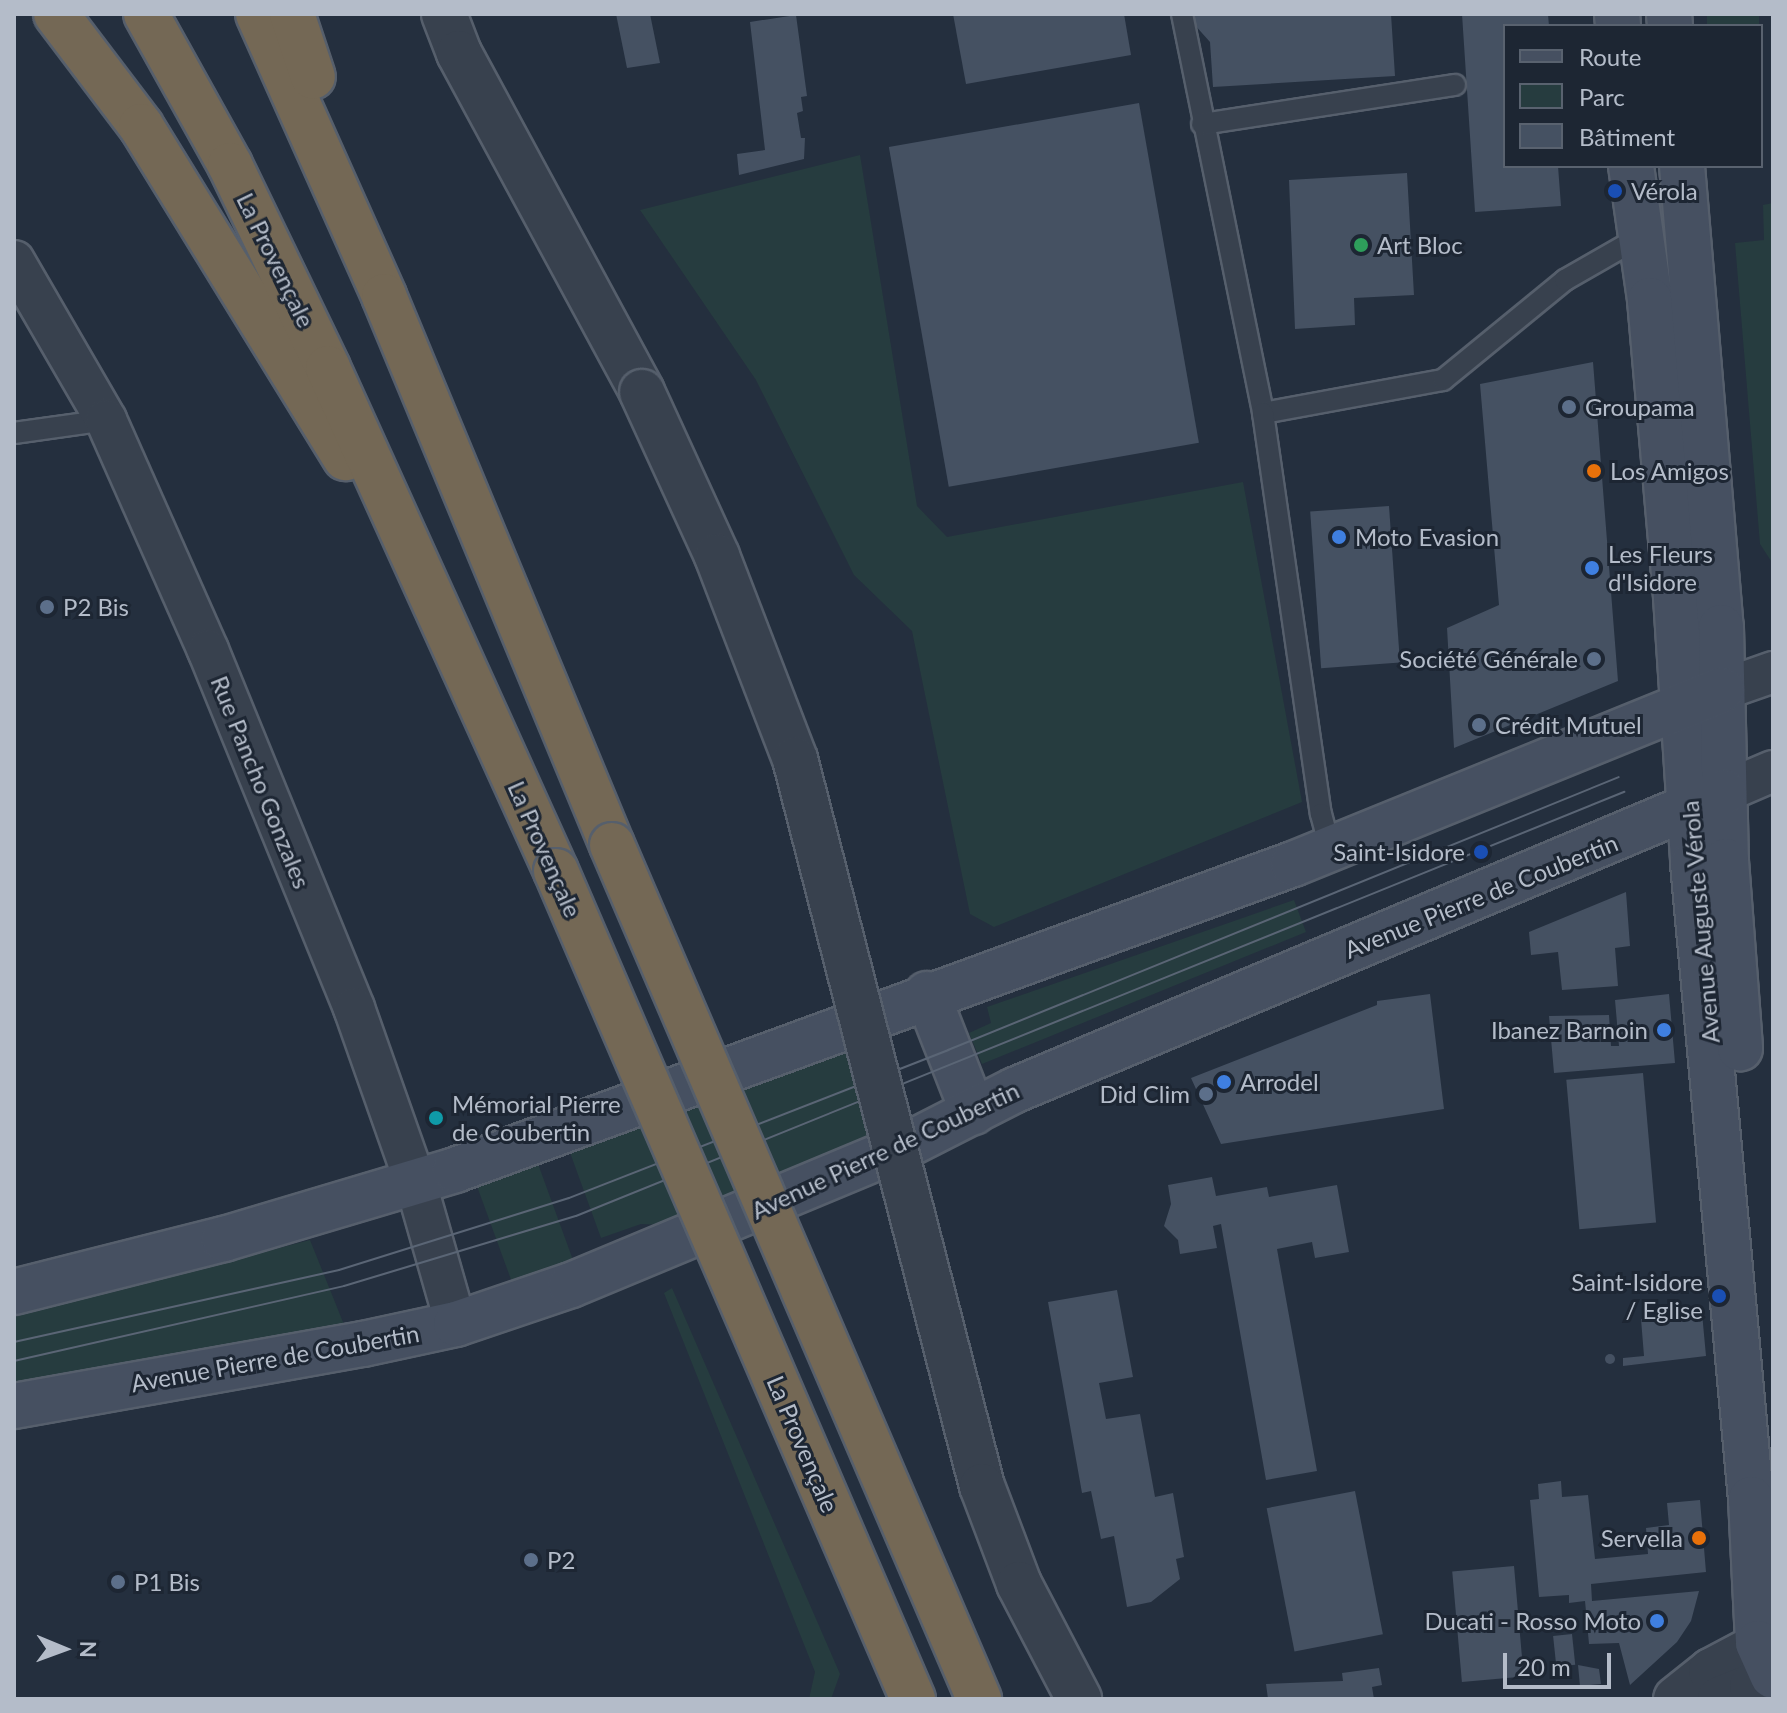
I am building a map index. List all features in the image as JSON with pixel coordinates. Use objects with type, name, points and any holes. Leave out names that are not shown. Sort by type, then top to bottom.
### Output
[{"type":"highway","points":[[56,14],[141,126],[289,374],[416,568]]},
{"type":"highway","name":"La Provençale","points":[[146,14],[230,165],[556,871],[913,1699]]},
{"type":"highway","points":[[258,14],[384,296],[612,845],[979,1699]]},
{"type":"highway","points":[[292,14],[384,296]]},
{"type":"main road","name":"Avenue Auguste Vérola","points":[[1631,168],[1703,698]]},
{"type":"main road","name":"Avenue Auguste Vérola","points":[[1682,168],[1707,800],[1751,1499],[1769,1659]]},
{"type":"main road","points":[[14,1292],[416,1184],[1330,848],[1703,698]]},
{"type":"main road","name":"Avenue Auguste Vérola","points":[[1707,800],[1773,1493]]},
{"type":"main road","name":"Avenue Pierre de Coubertin","points":[[14,1406],[456,1324],[636,1262],[905,1146],[973,1112],[1707,800]]},
{"type":"main road","points":[[927,994],[973,1112]]},
{"type":"street","points":[[451,34],[642,392],[761,665],[795,759],[982,1486],[1019,1584],[1079,1699]]},
{"type":"street","name":"Rue Pancho Gonzales","points":[[14,261],[106,420],[208,650],[354,1008],[416,1184],[456,1324]]},
{"type":"street","points":[[1703,698],[1773,672]]},
{"type":"street","points":[[1707,800],[1773,771]]},
{"type":"street","points":[[1676,1699],[1769,1659]]},
{"type":"street","points":[[1720,1699],[1752,1686],[1769,1659]]},
{"type":"lane","points":[[1182,14],[1263,413],[1330,848]]},
{"type":"lane","points":[[1202,124],[1455,85]]},
{"type":"lane","points":[[1263,413],[1443,380],[1565,280],[1640,237]]},
{"type":"lane","points":[[14,433],[106,420]]},
{"type":"green space","points":[[1707,14],[1759,14],[1759,24],[1707,24]]},
{"type":"green space","points":[[860,155],[917,506],[947,537],[1243,482],[1302,802],[994,927],[970,914],[912,631],[854,575],[756,380],[640,210]]},
{"type":"green space","points":[[1773,203],[1773,564],[1760,544],[1735,243],[1764,240],[1763,205]]},
{"type":"green space","points":[[1294,900],[1306,932],[982,1064],[969,1033],[991,1023],[987,1007]]},
{"type":"green space","points":[[854,1038],[883,1133],[666,1225],[641,1224],[601,1238],[568,1147]]},
{"type":"green space","points":[[537,1161],[574,1263],[513,1286],[476,1183]]},
{"type":"green space","points":[[310,1240],[345,1327],[14,1387],[14,1317]]},
{"type":"green space","points":[[672,1288],[840,1674],[831,1699],[809,1699],[815,1672],[664,1293]]},
{"type":"building","points":[[616,14],[650,14],[660,63],[627,68]]},
{"type":"building","points":[[953,14],[1124,14],[1131,55],[966,84]]},
{"type":"building","points":[[1185,14],[1391,14],[1395,76],[1213,87],[1210,42]]},
{"type":"building","points":[[1462,14],[1548,14],[1549,24],[1503,24],[1503,168],[1558,168],[1561,206],[1475,212]]},
{"type":"building","points":[[796,15],[807,96],[801,97],[803,111],[797,113],[801,138],[805,138],[804,159],[739,175],[737,154],[765,150],[750,22]]},
{"type":"building","points":[[1139,103],[1199,443],[949,487],[889,147]]},
{"type":"building","points":[[1407,173],[1414,295],[1354,298],[1355,325],[1295,329],[1289,180]]},
{"type":"building","points":[[1593,362],[1618,681],[1454,748],[1447,628],[1499,605],[1480,384]]},
{"type":"building","points":[[1389,506],[1400,663],[1321,668],[1310,512]]},
{"type":"building","points":[[1626,892],[1630,946],[1615,948],[1618,986],[1562,990],[1558,952],[1531,955],[1529,932]]},
{"type":"building","points":[[1430,994],[1444,1109],[1221,1144],[1191,1078],[1377,1005],[1377,1001]]},
{"type":"building","points":[[1669,994],[1675,1063],[1554,1073],[1549,1016],[1609,1015],[1611,1046],[1619,1046],[1615,1000]]},
{"type":"building","points":[[1643,1073],[1656,1222],[1579,1229],[1566,1080]]},
{"type":"building","points":[[1212,1177],[1216,1196],[1267,1187],[1269,1197],[1337,1185],[1349,1252],[1315,1258],[1312,1242],[1277,1249],[1317,1471],[1266,1480],[1221,1224],[1213,1226],[1217,1248],[1180,1254],[1178,1240],[1164,1226],[1171,1204],[1168,1185]]},
{"type":"building","points":[[1117,1290],[1133,1377],[1099,1383],[1106,1419],[1140,1414],[1155,1497],[1173,1493],[1184,1557],[1176,1559],[1180,1579],[1151,1602],[1127,1607],[1114,1536],[1101,1539],[1091,1491],[1082,1493],[1048,1302]]},
{"type":"building","points":[[1702,1313],[1706,1356],[1623,1366],[1623,1358],[1644,1356],[1641,1319]]},
{"type":"building","points":[[1610,1354],[1615,1359],[1610,1364],[1605,1359]]},
{"type":"building","points":[[1561,1481],[1562,1497],[1588,1495],[1595,1559],[1648,1554],[1646,1528],[1669,1525],[1667,1503],[1700,1500],[1706,1572],[1591,1584],[1592,1601],[1699,1591],[1691,1621],[1677,1642],[1630,1685],[1619,1643],[1589,1644],[1585,1601],[1569,1603],[1569,1595],[1539,1597],[1530,1500],[1539,1499],[1538,1484]]},
{"type":"building","points":[[1355,1491],[1383,1634],[1295,1651],[1267,1508]]},
{"type":"building","points":[[1514,1566],[1524,1677],[1462,1682],[1452,1571]]},
{"type":"building","points":[[1572,1634],[1575,1665],[1556,1667],[1553,1636]]},
{"type":"building","points":[[1578,1665],[1599,1669],[1601,1684],[1580,1686]]},
{"type":"building","points":[[1379,1668],[1382,1685],[1372,1687],[1374,1699],[1268,1699],[1266,1684],[1343,1681],[1342,1673]]},
{"type":"tram line","points":[[14,1342],[339,1270],[569,1198],[948,1050],[1619,777]]},
{"type":"tram line","points":[[14,1361],[344,1286],[576,1216],[1624,792]]},
{"type":"place","name":"Vérola","points":[[1615,191]]},
{"type":"place","name":"Art Bloc","points":[[1361,245]]},
{"type":"place","name":"Groupama","points":[[1569,407]]},
{"type":"place","name":"Los Amigos","points":[[1594,471]]},
{"type":"place","name":"Moto Evasion","points":[[1339,537]]},
{"type":"place","name":"Les Fleurs d'Isidore","points":[[1592,568]]},
{"type":"place","name":"P2 Bis","points":[[47,607]]},
{"type":"place","name":"Société Générale","points":[[1594,659]]},
{"type":"place","name":"Crédit Mutuel","points":[[1479,725]]},
{"type":"place","name":"Saint-Isidore","points":[[1481,852]]},
{"type":"place","name":"Ibanez Barnoin","points":[[1664,1030]]},
{"type":"place","name":"Arrodel","points":[[1224,1082]]},
{"type":"place","name":"Did Clim","points":[[1206,1094]]},
{"type":"place","name":"Mémorial Pierre de Coubertin","points":[[436,1118]]},
{"type":"place","name":"Saint-Isidore / Eglise","points":[[1719,1296]]},
{"type":"place","name":"Servella","points":[[1699,1538]]},
{"type":"place","name":"P2","points":[[531,1560]]},
{"type":"place","name":"P1 Bis","points":[[118,1582]]},
{"type":"place","name":"Ducati - Rosso Moto","points":[[1657,1621]]}]
